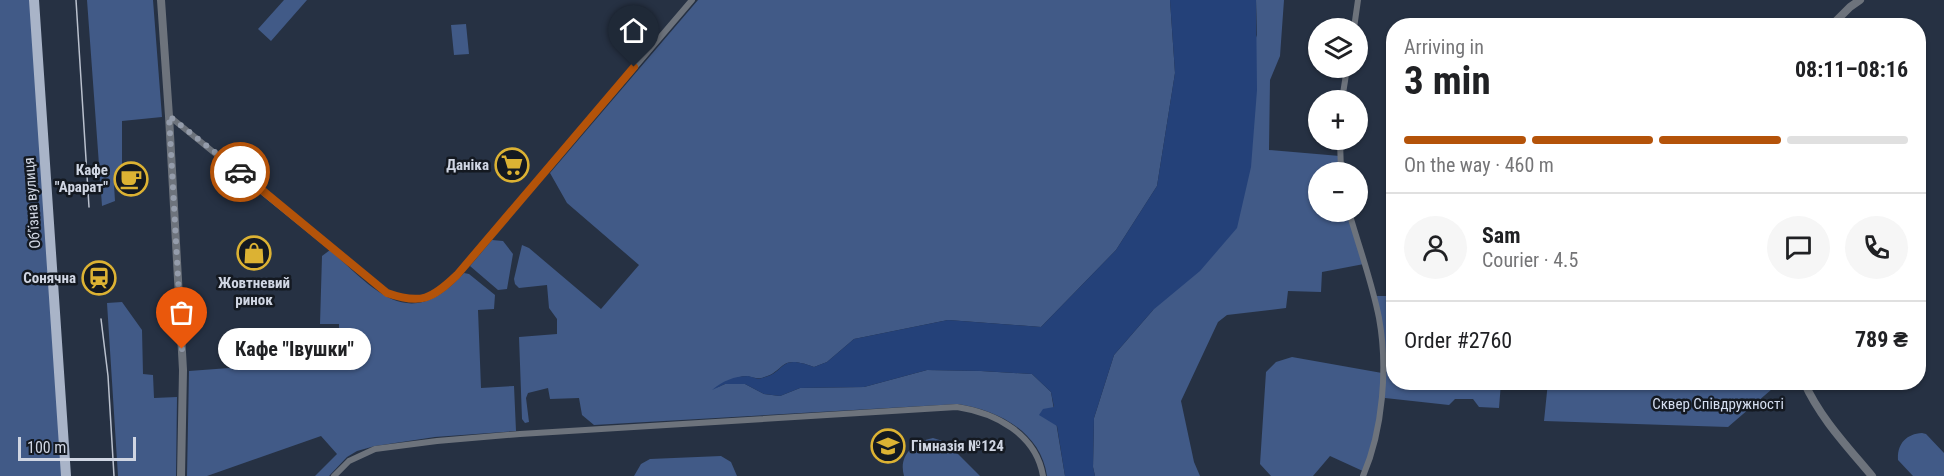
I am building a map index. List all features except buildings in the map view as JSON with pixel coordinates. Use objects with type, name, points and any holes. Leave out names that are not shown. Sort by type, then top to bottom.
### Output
[{"type":"main road","name":"Обʼїзна вулиця","points":[[34,0],[66,476]]},
{"type":"street","points":[[161,0],[183,370],[181,476]]},
{"type":"street","points":[[169,116],[387,293],[406,299],[423,298],[440,291],[457,275],[692,0]]},
{"type":"street","points":[[1355,18],[1358,0]]},
{"type":"street","points":[[1839,18],[1860,0]]},
{"type":"street","points":[[1352,222],[1374,296],[1383,354],[1381,409],[1376,438],[1363,476]]},
{"type":"street","points":[[1808,390],[1826,421],[1872,476]]},
{"type":"street","points":[[334,476],[349,461],[375,449],[437,441],[957,407],[974,410],[1002,420],[1020,434],[1035,453],[1043,476]]},
{"type":"green space","points":[[0,0],[34,0],[66,476],[0,476]]},
{"type":"green space","points":[[87,0],[153,0],[162,117],[122,121],[122,180],[114,185],[115,201],[102,206]]},
{"type":"green space","points":[[284,0],[307,0],[271,41],[258,29]]},
{"type":"green space","points":[[698,0],[1170,0],[1175,73],[1157,186],[1116,250],[1041,327],[948,320],[854,339],[827,362],[814,367],[802,363],[788,363],[769,375],[759,378],[739,377],[716,388],[725,384],[745,384],[764,394],[780,396],[800,388],[864,387],[927,370],[1032,374],[1051,392],[1065,476],[1047,476],[1036,447],[1027,435],[1015,426],[988,412],[958,404],[594,425],[582,415],[579,398],[550,399],[548,388],[528,393],[526,398],[529,422],[525,423],[522,419],[519,337],[557,334],[557,319],[549,308],[547,285],[519,288],[515,284],[514,279],[522,245],[529,248],[601,309],[639,265],[567,203],[550,173]]},
{"type":"green space","points":[[1256,0],[1284,0],[1280,56],[1270,80],[1269,150],[1340,156],[1340,162],[1308,162],[1308,222],[1352,222],[1364,264],[1322,272],[1321,292],[1288,291],[1286,308],[1227,315],[1218,322],[1181,401],[1194,462],[1200,476],[1095,476],[1093,467],[1094,418],[1114,355],[1153,310],[1257,35]]},
{"type":"green space","points":[[466,24],[469,54],[454,55],[451,25]]},
{"type":"green space","points":[[492,240],[503,241],[513,254],[507,289],[498,290],[470,266]]},
{"type":"green space","points":[[330,250],[378,291],[394,300],[410,303],[426,301],[444,291],[464,273],[469,274],[495,295],[494,309],[478,310],[481,388],[514,386],[516,431],[435,437],[375,446],[357,451],[347,457],[329,476],[315,476],[337,454],[321,436],[207,476],[187,476],[189,371],[339,360],[339,324],[320,324],[322,256]]},
{"type":"green space","points":[[1377,296],[1386,296],[1386,390],[1500,390],[1499,408],[1479,407],[1473,399],[1455,399],[1449,405],[1385,398]]},
{"type":"green space","points":[[122,302],[142,330],[143,374],[153,375],[154,398],[177,397],[176,476],[118,476],[107,303]]},
{"type":"green space","points":[[1292,357],[1382,373],[1381,409],[1365,472],[1330,456],[1313,476],[1271,476],[1260,464],[1266,372],[1276,362]]},
{"type":"green space","name":"Сквер Співдружності","points":[[1547,390],[1771,390],[1728,427],[1544,421]]},
{"type":"green space","points":[[1926,434],[1944,453],[1944,476],[1913,476],[1898,460],[1899,449],[1904,441],[1911,435]]},
{"type":"green space","points":[[933,438],[946,442],[980,476],[904,476],[903,462],[909,451],[914,446]]},
{"type":"green space","points":[[721,456],[731,462],[737,476],[634,476],[641,464],[650,459]]},
{"type":"shaded area","points":[[1170,0],[1256,0],[1257,90],[1251,167],[1237,228],[1200,271],[1153,310],[1114,355],[1094,418],[1093,467],[1095,476],[1065,476],[1057,426],[1039,415],[1043,409],[1054,407],[1051,392],[1032,374],[927,370],[864,387],[800,388],[780,396],[764,394],[745,384],[725,384],[712,390],[733,378],[748,376],[758,379],[770,375],[788,363],[802,363],[814,367],[827,362],[854,339],[948,320],[1041,327],[1116,250],[1157,186],[1175,73]]},
{"type":"tram line","points":[[76,0],[89,207]]},
{"type":"tram line","points":[[101,319],[108,376],[114,476]]},
{"type":"way so far","points":[[182,349],[169,116],[240,172]]},
{"type":"place","name":"Даніка","points":[[512,165]]},
{"type":"place","name":"Кафе \"Арарат\"","points":[[131,179]]},
{"type":"place","name":"Жовтневий ринок","points":[[254,253]]},
{"type":"place","name":"Сонячна","points":[[99,278]]},
{"type":"place","name":"Кафе \"Івушки\"","points":[[182,349]]},
{"type":"place","name":"Гімназія №124","points":[[888,446]]},
{"type":"route","points":[[240,172],[387,293],[406,299],[423,298],[440,291],[457,275],[634,67]]}]
